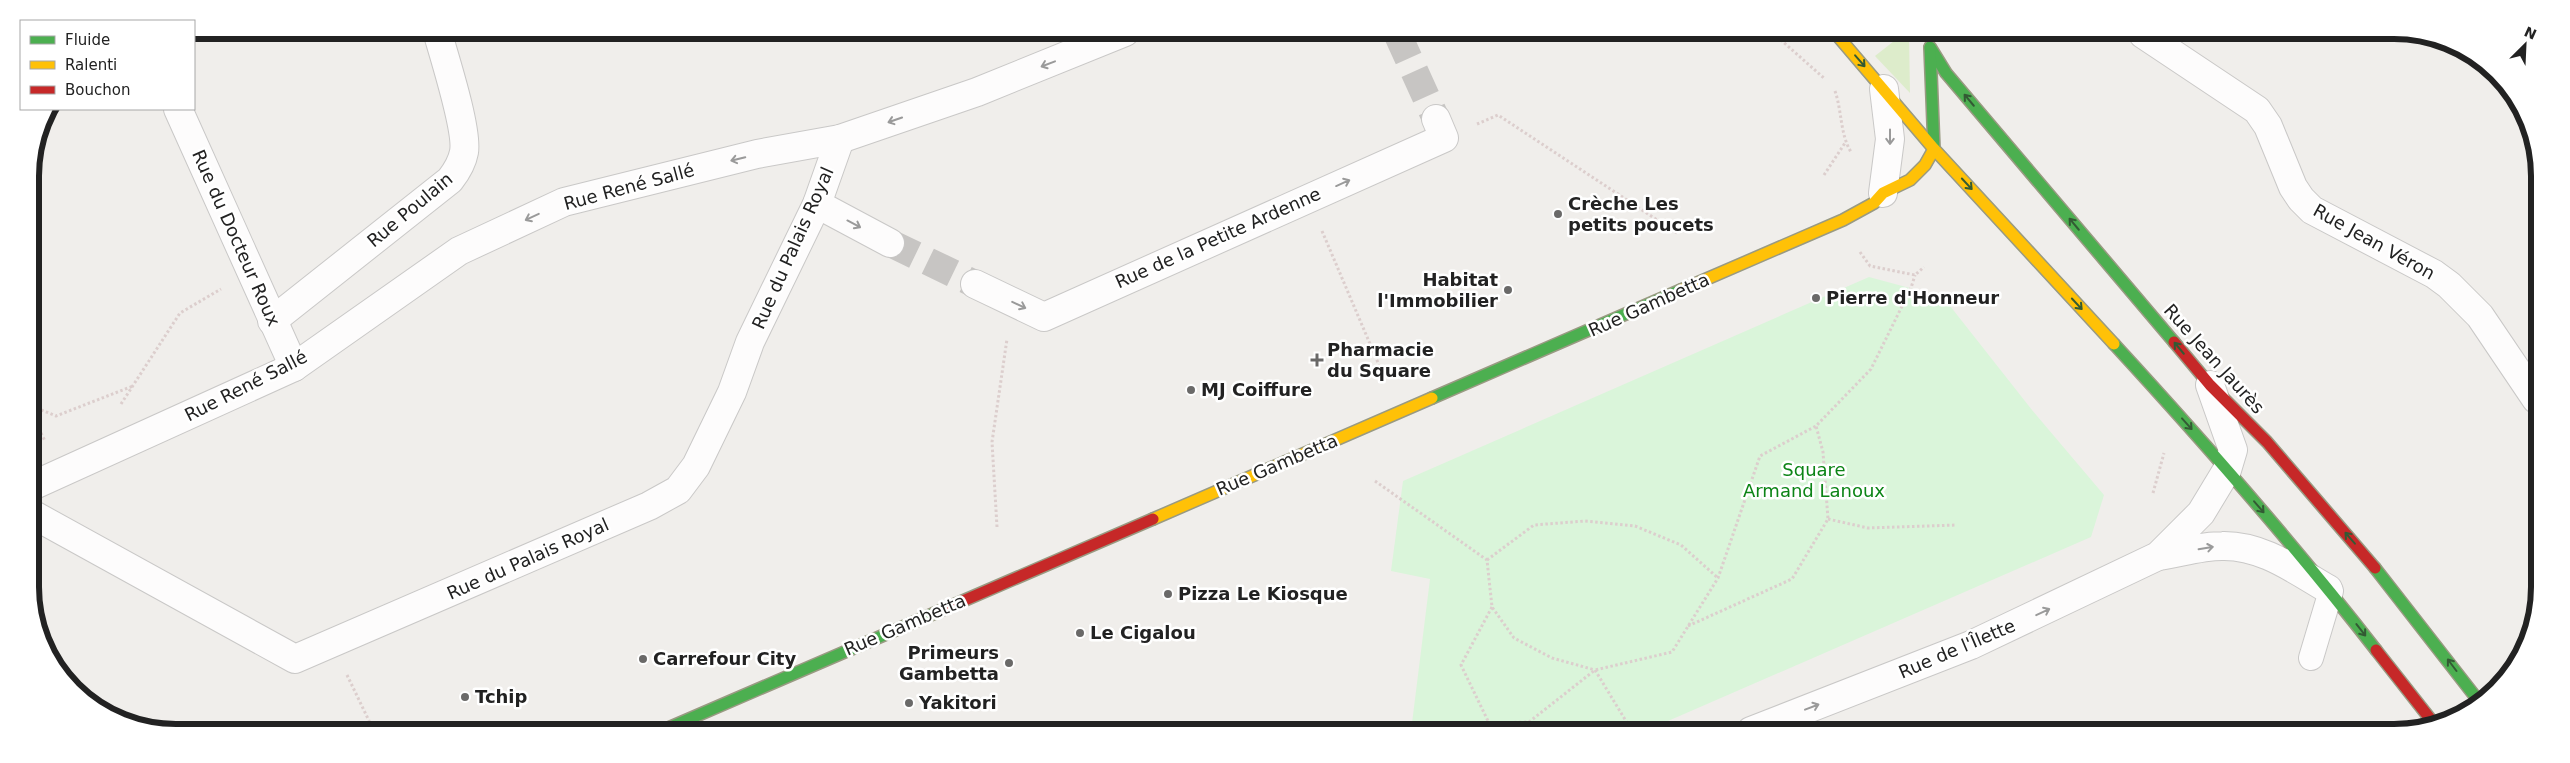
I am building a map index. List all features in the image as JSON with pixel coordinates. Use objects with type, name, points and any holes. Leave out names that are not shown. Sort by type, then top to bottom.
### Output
[{"type":"main road","points":[[1840,39],[1934,149],[2189,425],[2331,591],[2431,720]]},
{"type":"main road","name":"Rue Jean Jaurès","points":[[1929,39],[1930,46],[1946,73],[2210,385],[2267,442],[2359,548],[2476,697]]},
{"type":"main road","points":[[1930,46],[1934,149]]},
{"type":"main road","name":"Rue Gambetta","points":[[678,724],[1843,220],[1874,203],[1883,193],[1918,174],[1934,149]]},
{"type":"street","name":"Rue Poulain","points":[[272,320],[450,180],[459,168],[464,150],[463,128],[439,39]]},
{"type":"street","name":"Rue René Sallé","points":[[39,483],[294,367],[459,251],[564,202],[757,154],[840,139],[977,92],[1090,39]]},
{"type":"street","name":"Rue Jean Véron","points":[[2156,39],[2257,110],[2268,126],[2292,187],[2312,210],[2434,274],[2463,297],[2480,316],[2531,392]]},
{"type":"street","points":[[1883,193],[1890,138],[1884,89]]},
{"type":"street","name":"Rue du Docteur Roux","points":[[178,110],[294,367]]},
{"type":"street","name":"Rue de la Petite Ardenne","points":[[975,284],[1044,316],[1308,198],[1440,128]]},
{"type":"street","name":"Rue du Palais Royal","points":[[39,518],[295,659],[649,506],[678,490],[696,466],[732,392],[750,342],[817,204],[840,139]]},
{"type":"street","points":[[817,204],[890,243]]},
{"type":"street","name":"Rue de l'Îlette","points":[[2158,556],[2202,513],[2227,470],[2233,450],[2210,385]]},
{"type":"street","name":"Rue de l'Îlette","points":[[1773,724],[1971,645],[2158,556],[2222,546],[2247,548],[2271,556],[2331,591]]},
{"type":"lane","points":[[2310,658],[2331,591]]},
{"type":"path","points":[[1778,39],[1827,81]]},
{"type":"path","points":[[1833,86],[1840,104],[1845,143],[1861,169],[1883,193]]},
{"type":"path","points":[[1440,128],[1498,115],[1677,233]]},
{"type":"path","points":[[1824,175],[1845,143]]},
{"type":"path","points":[[1308,198],[1379,365]]},
{"type":"path","points":[[1859,251],[1870,266],[1914,275]]},
{"type":"path","points":[[1492,607],[1460,666],[1489,723],[1529,722],[1595,670],[1672,652],[1718,578],[1760,456],[1816,426],[1871,369],[1911,288],[1914,275],[1924,267]]},
{"type":"path","points":[[119,407],[180,313],[226,285]]},
{"type":"path","points":[[997,527],[992,442],[1012,302]]},
{"type":"path","points":[[39,409],[56,416],[133,386]]},
{"type":"path","points":[[1687,626],[1792,579],[1828,519],[1823,452],[1816,426]]},
{"type":"path","points":[[39,429],[49,448]]},
{"type":"path","points":[[2153,493],[2166,446]]},
{"type":"path","points":[[1374,481],[1486,560],[1492,607],[1514,638],[1552,658],[1595,670],[1628,724]]},
{"type":"path","points":[[1828,519],[1868,528],[1956,525]]},
{"type":"path","points":[[1486,560],[1534,526],[1585,521],[1635,526],[1682,545],[1718,578]]},
{"type":"path","points":[[343,666],[371,724]]},
{"type":"green space","points":[[1897,39],[1909,39],[1910,93],[1875,56]]},
{"type":"green space","name":"Square Armand Lanoux","points":[[1869,277],[1943,297],[2032,410],[2104,495],[2091,537],[1661,724],[1412,724],[1430,579],[1391,571],[1403,481]]},
{"type":"tunnel","points":[[1400,39],[1436,119]]},
{"type":"tunnel","points":[[890,243],[975,284]]},
{"type":"traffic: fast","points":[[1930,47],[1946,73],[2174,342]]},
{"type":"traffic: fast","points":[[1930,48],[1934,149]]},
{"type":"traffic: fast","points":[[1432,398],[1681,290]]},
{"type":"traffic: fast","points":[[2114,344],[2248,494],[2376,650]]},
{"type":"traffic: fast","points":[[2375,568],[2476,697]]},
{"type":"traffic: fast","points":[[678,724],[935,613]]},
{"type":"traffic: slow","points":[[1840,39],[1934,149],[2114,344]]},
{"type":"traffic: slow","points":[[1681,290],[1843,220],[1874,203],[1883,193],[1910,180],[1925,165],[1934,149]]},
{"type":"traffic: slow","points":[[1153,519],[1432,398]]},
{"type":"traffic: jam","points":[[2174,342],[2210,385],[2267,442],[2375,568]]},
{"type":"traffic: jam","points":[[935,613],[1153,519]]},
{"type":"traffic: jam","points":[[2376,650],[2431,720]]},
{"type":"place","name":"Crèche Les petits poucets","points":[[1558,214]]},
{"type":"place","name":"Habitat l'Immobilier","points":[[1508,290]]},
{"type":"place","name":"Pierre d'Honneur","points":[[1816,298]]},
{"type":"place","name":"Pharmacie du Square","points":[[1317,360]]},
{"type":"place","name":"MJ Coiffure","points":[[1191,390]]},
{"type":"place","name":"Pizza Le Kiosque","points":[[1168,594]]},
{"type":"place","name":"Le Cigalou","points":[[1080,633]]},
{"type":"place","name":"Carrefour City","points":[[643,659]]},
{"type":"place","name":"Primeurs Gambetta","points":[[1009,663]]},
{"type":"place","name":"Tchip","points":[[465,697]]},
{"type":"place","name":"Yakitori","points":[[909,703]]}]
